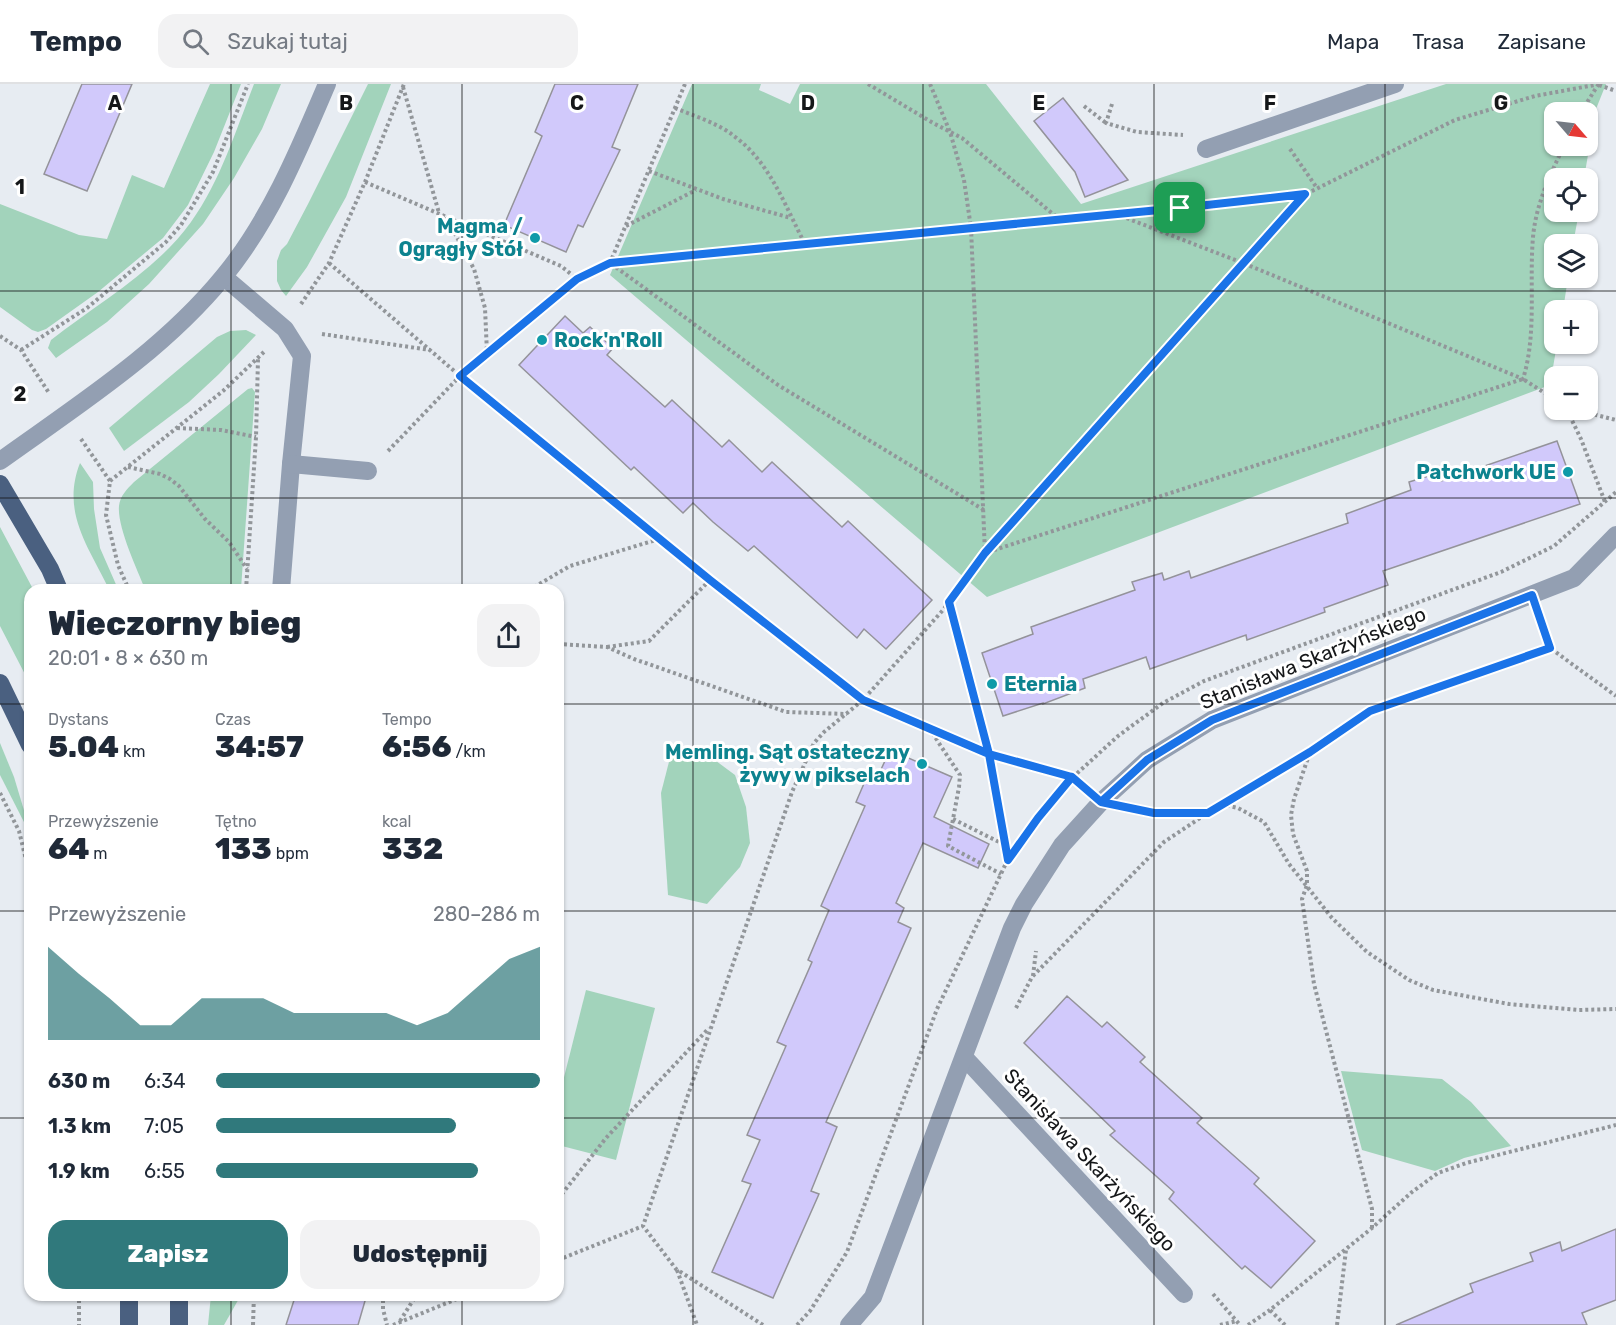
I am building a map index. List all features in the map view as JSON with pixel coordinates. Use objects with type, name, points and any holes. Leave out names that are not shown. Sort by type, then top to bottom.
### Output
[{"type":"main road","points":[[0,484],[56,584]]},
{"type":"main road","points":[[0,683],[24,733]]},
{"type":"main road","points":[[129,1301],[129,1325]]},
{"type":"main road","points":[[179,1301],[179,1325]]},
{"type":"street","points":[[0,461],[134,363],[184,318],[224,276],[253,236],[301,146],[327,84]]},
{"type":"street","points":[[1206,149],[1395,84]]},
{"type":"street","points":[[224,276],[285,329],[302,356],[281,584]]},
{"type":"street","points":[[291,464],[368,471]]},
{"type":"street","name":"Stanisława Skarżyńskiego","points":[[849,1325],[873,1297],[1012,928],[1024,904],[1062,845],[1101,802],[1147,760],[1212,720],[1574,578],[1616,536]]},
{"type":"street","name":"Stanisława Skarżyńskiego","points":[[964,1057],[1184,1294]]},
{"type":"path","points":[[0,336],[21,350],[87,308],[166,242],[181,225],[213,172],[248,84]]},
{"type":"path","points":[[610,263],[685,84]]},
{"type":"path","points":[[868,84],[962,138],[1059,219]]},
{"type":"path","points":[[930,84],[950,132],[964,180],[971,228],[985,553]]},
{"type":"path","points":[[368,471],[460,376],[577,279],[610,263],[1118,215],[1305,194],[1455,120],[1535,96],[1599,84],[1616,91]]},
{"type":"path","points":[[1587,102],[1599,84]]},
{"type":"path","points":[[403,87],[439,214]]},
{"type":"path","points":[[1106,123],[1112,104]]},
{"type":"path","points":[[1084,106],[1106,123],[1137,132],[1184,135]]},
{"type":"path","points":[[675,108],[733,134],[750,150],[772,178],[805,244]]},
{"type":"path","points":[[1275,126],[1317,188]]},
{"type":"path","points":[[1523,379],[1530,358],[1533,236],[1539,204],[1559,156]]},
{"type":"path","points":[[649,171],[791,219]]},
{"type":"path","points":[[365,182],[561,266],[577,279]]},
{"type":"path","points":[[625,227],[697,189]]},
{"type":"path","points":[[564,1258],[643,1227],[792,792],[814,743],[863,700],[949,602],[985,553],[1305,194]]},
{"type":"path","points":[[1118,215],[1243,263],[1523,379],[1544,393]]},
{"type":"path","points":[[447,217],[474,269],[485,308],[487,354]]},
{"type":"path","points":[[328,263],[460,376],[710,580],[863,700],[989,754],[1072,777],[1101,802],[1154,813],[1208,813]]},
{"type":"path","points":[[610,263],[778,385],[984,510]]},
{"type":"path","points":[[285,329],[431,350]]},
{"type":"path","points":[[246,584],[256,437],[258,358]]},
{"type":"path","points":[[985,553],[1523,379]]},
{"type":"path","points":[[1598,415],[1616,420]]},
{"type":"path","points":[[1571,420],[1605,502]]},
{"type":"path","points":[[177,428],[221,430],[256,437]]},
{"type":"path","points":[[128,467],[160,474],[179,486],[205,519],[229,542],[247,570]]},
{"type":"path","points":[[110,481],[106,515],[118,565],[126,584]]},
{"type":"path","points":[[797,1325],[810,1311],[847,1252],[938,1008],[1008,860],[1038,818],[1072,777],[1118,736],[1163,703],[1204,681],[1501,572],[1554,546],[1616,492]]},
{"type":"path","points":[[540,584],[570,566],[660,539]]},
{"type":"path","points":[[564,644],[607,647],[649,641],[710,580]]},
{"type":"path","points":[[1532,595],[1550,648],[1616,696]]},
{"type":"path","points":[[949,602],[989,754],[1008,860]]},
{"type":"path","points":[[607,647],[634,659],[786,712],[848,714]]},
{"type":"path","points":[[1011,1016],[1032,977],[1164,842],[1221,804],[1310,752],[1370,711],[1550,648]]},
{"type":"path","points":[[928,727],[960,775],[948,846],[1001,874]]},
{"type":"path","points":[[1310,752],[1294,799],[1291,815],[1293,834],[1307,871],[1307,885],[1302,898],[1314,984],[1372,1209],[1372,1228]]},
{"type":"path","points":[[0,793],[19,831],[24,851]]},
{"type":"path","points":[[1221,804],[1238,808],[1264,822],[1289,864],[1332,918],[1367,952],[1409,980],[1425,987],[1473,999],[1579,1010],[1616,1009]]},
{"type":"path","points":[[953,819],[1005,845]]},
{"type":"path","points":[[564,1191],[606,1137],[712,1026]]},
{"type":"path","points":[[1248,1325],[1270,1310],[1438,1173],[1466,1163],[1616,1125]]},
{"type":"path","points":[[643,1227],[676,1269],[697,1325]]},
{"type":"path","points":[[1337,1325],[1346,1249]]},
{"type":"path","points":[[676,1269],[763,1325]]},
{"type":"path","points":[[79,1301],[80,1325]]},
{"type":"path","points":[[253,1325],[255,1301]]},
{"type":"path","points":[[383,1301],[387,1325]]},
{"type":"path","points":[[400,1321],[413,1301]]},
{"type":"path","points":[[393,1325],[452,1301]]},
{"type":"path","points":[[1270,1310],[1284,1325]]},
{"type":"path","points":[[1220,1325],[1237,1321]]},
{"type":"green space","points":[[210,84],[241,84],[214,152],[188,205],[163,238],[98,292],[46,329],[38,332],[32,330],[0,307],[0,204],[79,235],[107,239],[132,175],[164,188]]},
{"type":"green space","points":[[254,84],[281,84],[262,129],[234,178],[203,224],[149,284],[107,322],[56,358],[48,348],[51,340],[144,271],[177,240],[191,222],[219,173]]},
{"type":"green space","points":[[368,84],[391,84],[346,197],[307,267],[286,296],[277,281],[277,261],[281,250],[287,244],[308,204]]},
{"type":"green space","points":[[692,84],[761,84],[759,90],[790,104],[800,84],[986,84],[1081,204],[1446,84],[1606,84],[1598,104],[1598,102],[1544,102],[1544,156],[1588,156],[1586,168],[1544,168],[1544,222],[1577,222],[1575,234],[1544,234],[1544,288],[1566,288],[1565,300],[1544,300],[1544,354],[1555,354],[1553,366],[1544,366],[1544,387],[987,597],[610,275]]},
{"type":"green space","points":[[246,330],[256,335],[219,374],[189,402],[124,451],[109,428],[217,337],[230,331]]},
{"type":"green space","points":[[252,388],[255,392],[241,584],[143,584],[121,525],[119,506],[122,496],[134,482]]},
{"type":"green space","points":[[80,463],[93,482],[94,509],[100,548],[116,584],[106,584],[80,528],[75,513],[75,481]]},
{"type":"green space","points":[[0,527],[30,584],[24,584],[24,672],[0,626]]},
{"type":"green space","points":[[0,743],[14,777],[24,810],[24,822],[0,775]]},
{"type":"green space","points":[[672,750],[708,755],[735,775],[746,807],[750,843],[740,867],[707,904],[668,895],[661,793]]},
{"type":"green space","points":[[586,990],[655,1008],[616,1160],[564,1147],[564,1077]]},
{"type":"green space","points":[[1341,1071],[1442,1079],[1471,1102],[1511,1146],[1464,1158],[1435,1171],[1362,1150]]},
{"type":"green space","points":[[210,1301],[238,1301],[224,1325],[208,1325]]},
{"type":"building","points":[[82,84],[132,84],[87,191],[44,174]]},
{"type":"building","points":[[555,84],[638,84],[612,147],[620,150],[583,227],[578,225],[566,252],[504,225],[542,136],[535,132]]},
{"type":"building","points":[[1063,98],[1128,180],[1085,197],[1075,172],[1034,121]]},
{"type":"building","points":[[565,316],[583,333],[590,327],[613,348],[607,355],[665,407],[672,400],[722,447],[729,440],[762,472],[772,462],[842,527],[848,521],[932,600],[886,649],[864,629],[857,638],[754,546],[748,551],[693,503],[683,513],[634,467],[631,470],[519,365]]},
{"type":"building","points":[[1557,441],[1580,504],[1383,571],[1388,585],[1324,608],[1325,612],[1247,640],[1246,635],[1150,669],[1146,657],[1083,679],[1085,688],[1003,716],[982,653],[1033,634],[1031,627],[1135,590],[1132,582],[1162,573],[1164,580],[1189,571],[1191,578],[1348,523],[1346,514],[1411,490],[1409,482],[1438,473],[1441,481]]},
{"type":"building","points":[[890,750],[952,777],[934,817],[989,844],[978,868],[923,843],[896,903],[904,908],[898,922],[911,928],[826,1122],[837,1127],[811,1191],[819,1194],[773,1298],[712,1272],[751,1184],[742,1181],[760,1140],[747,1135],[786,1046],[777,1042],[812,962],[808,960],[829,910],[821,906],[865,806],[856,802],[869,772],[878,776]]},
{"type":"building","points":[[1067,996],[1102,1027],[1107,1022],[1145,1057],[1140,1062],[1202,1118],[1197,1123],[1259,1178],[1254,1184],[1315,1241],[1271,1288],[1245,1266],[1242,1269],[1169,1199],[1174,1192],[1110,1135],[1115,1131],[1024,1043]]},
{"type":"building","points":[[1616,1229],[1616,1300],[1582,1313],[1587,1325],[1396,1325],[1473,1292],[1470,1284],[1533,1261],[1530,1253],[1560,1242],[1562,1251]]},
{"type":"building","points":[[294,1301],[365,1301],[358,1325],[286,1325]]},
{"type":"place","name":"Magma / Ogrągły Stół","points":[[535,238]]},
{"type":"place","name":"Rock'n'Roll","points":[[542,340]]},
{"type":"place","name":"Patchwork UE","points":[[1568,472]]},
{"type":"place","name":"Eternia","points":[[992,684]]},
{"type":"place","name":"Memling. Sąt ostateczny żywy w pikselach","points":[[922,764]]},
{"type":"route","points":[[1180,208],[610,263],[577,279],[460,376],[710,580],[863,700],[989,754],[1072,777],[1101,802],[1154,813],[1208,813],[1310,752],[1370,711],[1550,648],[1532,595],[1212,720],[1147,760],[1101,802],[1072,777],[1038,818],[1008,860],[989,754],[949,602],[985,553],[1305,194],[1180,208]]}]
